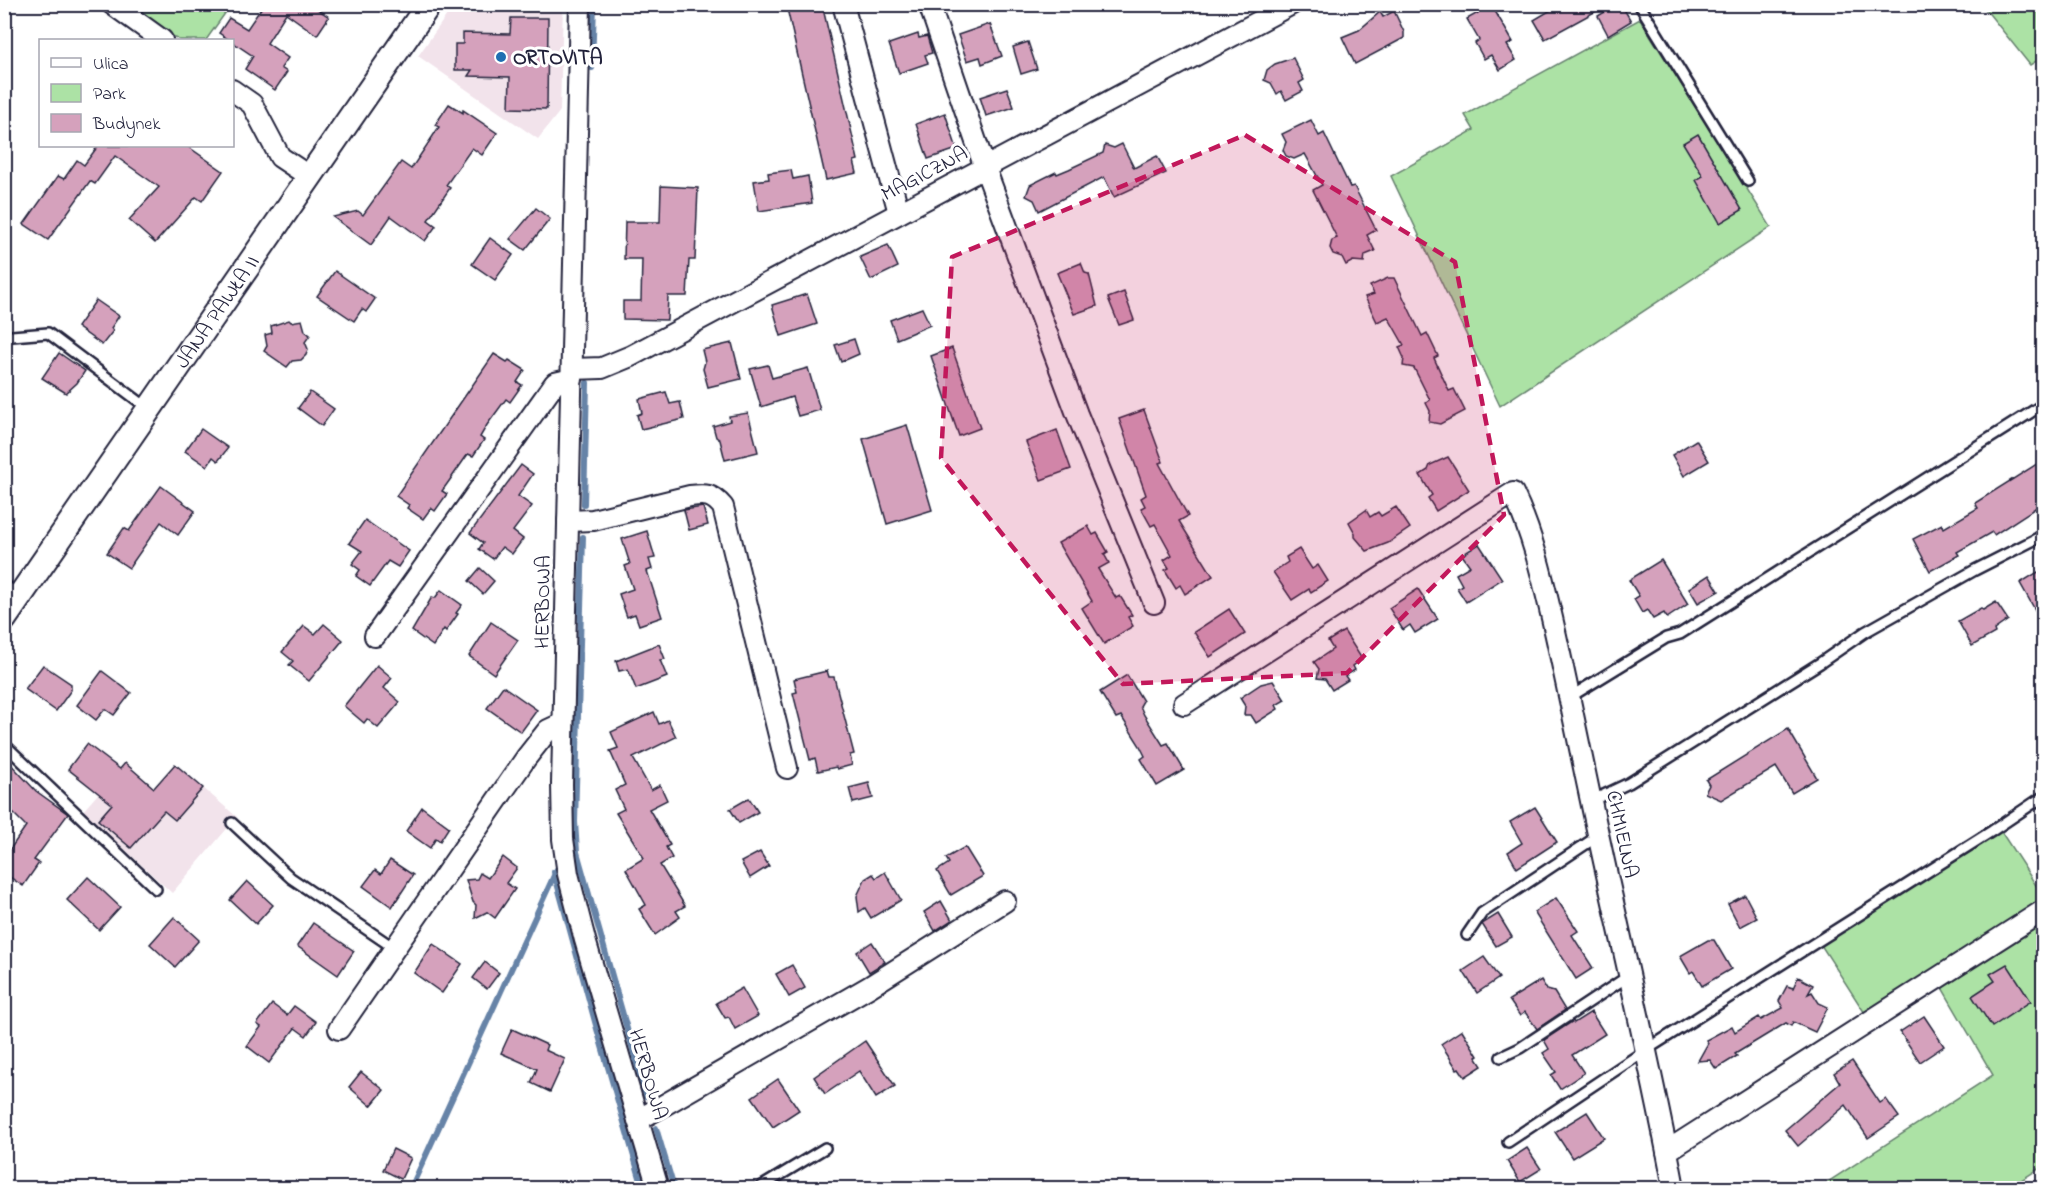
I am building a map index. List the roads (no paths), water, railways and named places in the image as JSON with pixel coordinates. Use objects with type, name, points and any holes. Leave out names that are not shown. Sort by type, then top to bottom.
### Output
[{"type":"street","points":[[112,4],[161,39]]},
{"type":"street","name":"JANA PAWŁA II","points":[[4,619],[12,590],[148,409],[429,4]]},
{"type":"street","name":"HERBOWA","points":[[580,4],[563,723],[563,839],[568,874],[585,940],[658,1188]]},
{"type":"street","points":[[843,4],[899,213]]},
{"type":"street","points":[[929,4],[985,168],[1077,414],[1154,603]]},
{"type":"street","name":"MAGICZNA","points":[[572,374],[602,368],[631,356],[1292,4]]},
{"type":"street","points":[[234,91],[252,104],[279,158],[310,177]]},
{"type":"street","points":[[375,636],[555,383],[572,374]]},
{"type":"street","name":"CHMIELNA","points":[[1184,704],[1513,493],[1526,519],[1537,558],[1570,697],[1674,1188]]},
{"type":"street","points":[[568,522],[593,520],[690,496],[705,495],[716,498],[723,507],[787,768]]},
{"type":"street","points":[[339,1029],[533,749],[548,730],[563,723]]},
{"type":"street","points":[[638,1120],[869,987],[1005,901]]},
{"type":"street","points":[[1667,1151],[2043,910]]},
{"type":"lane","points":[[1639,4],[1748,181]]},
{"type":"lane","points":[[12,336],[48,333],[148,409]]},
{"type":"lane","points":[[1570,697],[1666,638],[1680,634],[2043,404]]},
{"type":"lane","points":[[1591,801],[1629,783],[1820,663],[1865,632],[1975,570],[2043,535]]},
{"type":"lane","points":[[4,744],[156,889]]},
{"type":"lane","points":[[1508,1142],[1646,1050],[1992,831],[2043,796]]},
{"type":"lane","points":[[232,823],[291,878],[394,948]]},
{"type":"lane","points":[[1467,934],[1482,913],[1599,836]]},
{"type":"lane","points":[[1501,1057],[1520,1048],[1630,975]]},
{"type":"lane","points":[[759,1188],[825,1148]]},
{"type":"waterway","points":[[592,68],[594,4]]},
{"type":"waterway","points":[[584,504],[587,383]]},
{"type":"waterway","points":[[583,537],[575,822],[577,852],[646,1096]]},
{"type":"waterway","points":[[411,1188],[557,869]]},
{"type":"waterway","points":[[554,872],[643,1188]]},
{"type":"waterway","points":[[656,1128],[674,1188]]},
{"type":"place","name":"ORTOVITA","points":[[501,57]]}]
